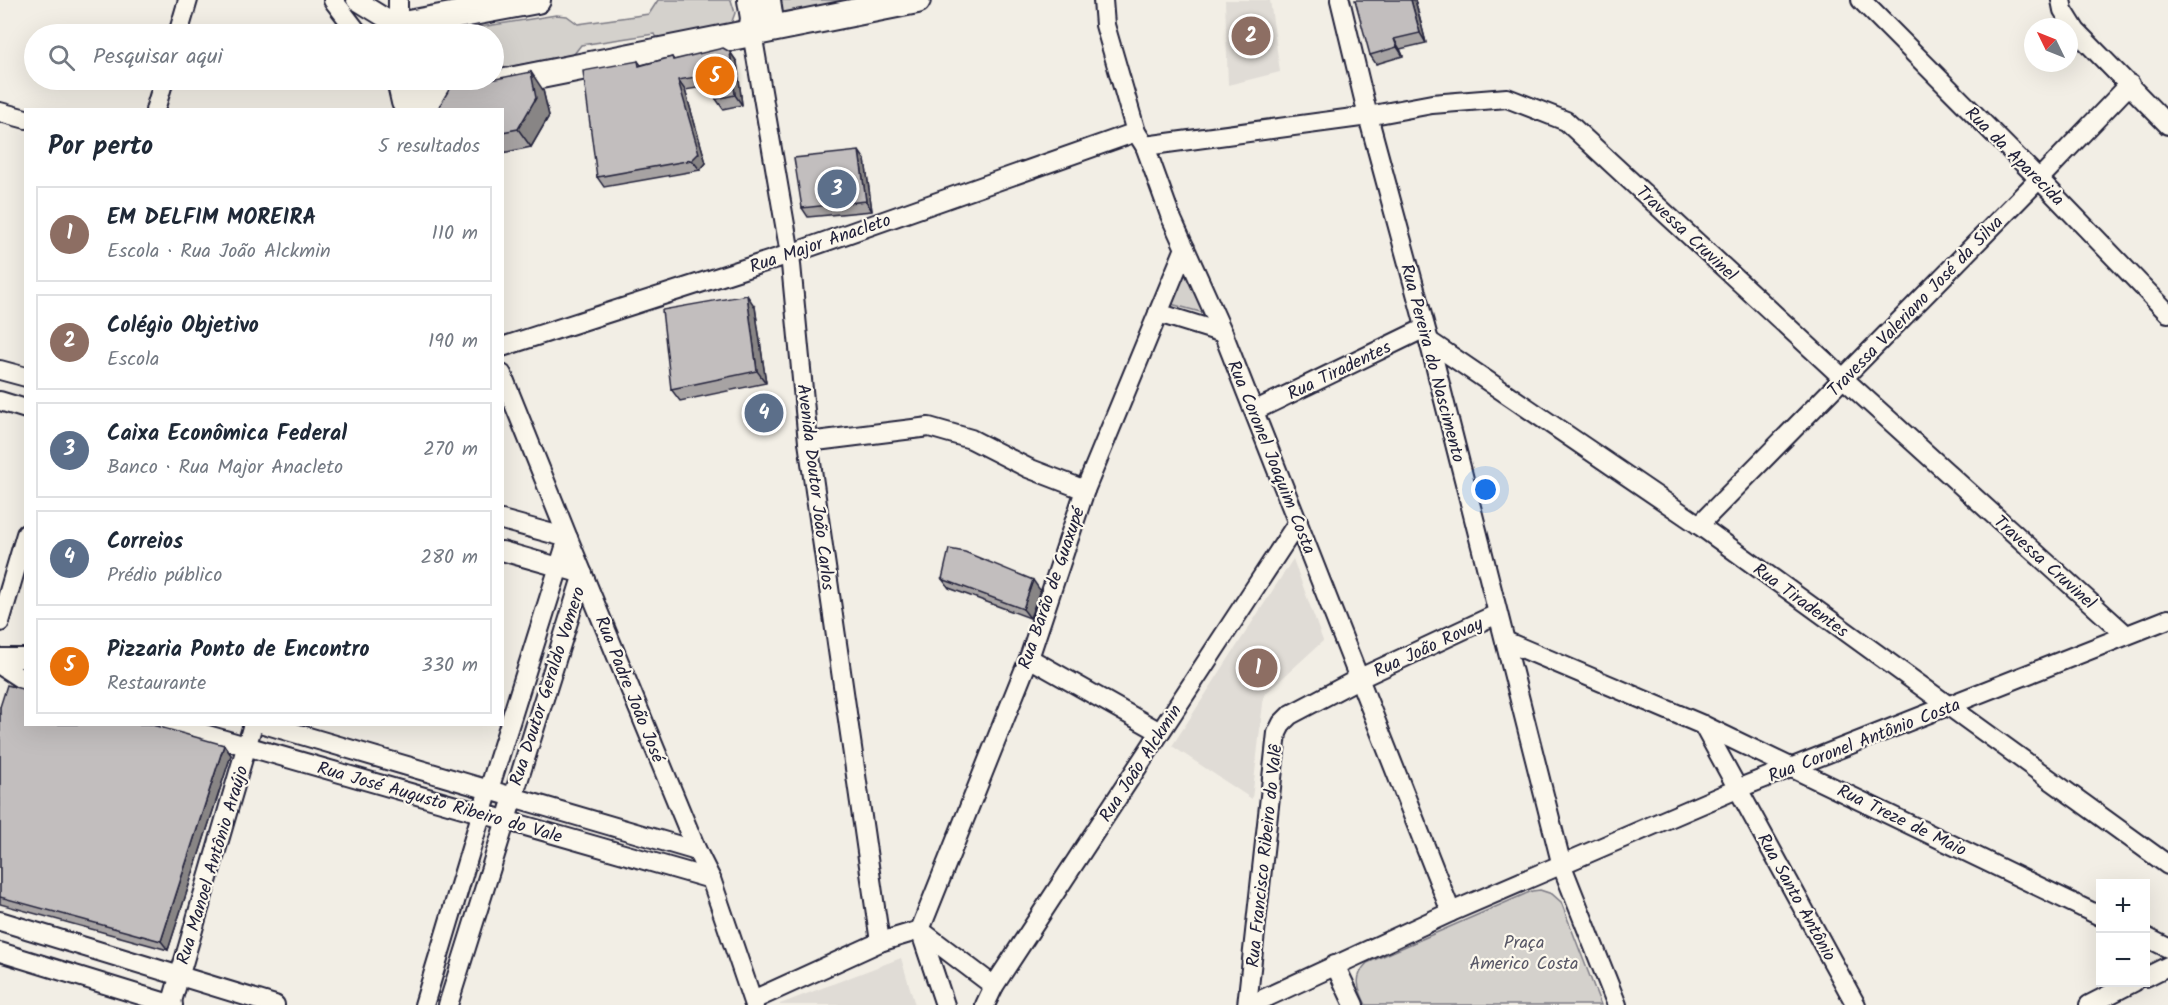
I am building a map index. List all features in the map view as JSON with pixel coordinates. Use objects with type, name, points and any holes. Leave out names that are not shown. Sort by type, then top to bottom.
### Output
[{"type":"main road","points":[[426,24],[537,0]]},
{"type":"main road","points":[[750,0],[754,18],[764,31]]},
{"type":"main road","points":[[504,79],[764,31],[917,0]]},
{"type":"main road","points":[[404,97],[442,90]]},
{"type":"street","points":[[180,24],[188,0]]},
{"type":"street","points":[[333,0],[351,24]]},
{"type":"street","points":[[358,0],[390,24]]},
{"type":"street","points":[[398,0],[398,24]]},
{"type":"street","name":"Avenida Doutor João Carlos","points":[[771,0],[764,31],[790,254],[808,442],[880,942]]},
{"type":"street","name":"Rua Coronel Joaquim Costa","points":[[1103,0],[1105,25],[1140,139],[1170,215],[1223,333],[1451,912]]},
{"type":"street","name":"Rua Pereira do Nascimento","points":[[1340,0],[1562,866],[1617,1005]]},
{"type":"street","name":"Rua da Aparecida","points":[[1861,0],[2040,179],[2168,313]]},
{"type":"street","points":[[2061,0],[2063,10],[2076,31],[2168,125]]},
{"type":"street","name":"Travessa Valeriano José da Silva","points":[[1699,525],[2040,179],[2130,84]]},
{"type":"street","points":[[156,108],[161,90]]},
{"type":"street","name":"Travessa Cruvinel","points":[[1140,139],[1368,116],[1432,104],[1507,98],[1566,122],[2125,634]]},
{"type":"street","points":[[0,112],[24,118]]},
{"type":"street","name":"Rua Major Anacleto","points":[[504,346],[1140,139]]},
{"type":"street","name":"Rua Barão de Guaxupé","points":[[920,930],[1029,658],[1085,490],[1185,248]]},
{"type":"street","points":[[1158,313],[1223,333]]},
{"type":"street","name":"Rua Tiradentes","points":[[1254,411],[1427,335],[1699,525],[2168,865]]},
{"type":"street","points":[[0,370],[24,376]]},
{"type":"street","name":"Rua Padre João José","points":[[504,379],[567,538],[697,851],[711,879],[753,1003]]},
{"type":"street","points":[[0,401],[24,408]]},
{"type":"street","points":[[808,442],[929,427],[970,439],[1028,468],[1085,490]]},
{"type":"street","points":[[504,521],[567,538]]},
{"type":"street","name":"Rua João Alckmin","points":[[985,1005],[994,986],[1298,522]]},
{"type":"street","name":"Rua Doutor Geraldo Vomero","points":[[424,1005],[567,538]]},
{"type":"street","points":[[0,622],[24,541]]},
{"type":"street","points":[[504,553],[583,574]]},
{"type":"street","name":"Rua Doutor Geraldo Vomero","points":[[448,1005],[583,574]]},
{"type":"street","name":"Rua João Rovay","points":[[1358,679],[1497,614]]},
{"type":"street","name":"Rua Coronel Antônio Costa","points":[[1562,866],[1737,789],[1949,707],[2125,634],[2168,619]]},
{"type":"street","name":"Rua Treze de Maio","points":[[1505,641],[1702,725],[2096,914]]},
{"type":"street","points":[[0,658],[24,658]]},
{"type":"street","points":[[1029,658],[1160,732]]},
{"type":"street","points":[[0,665],[24,681]]},
{"type":"street","name":"Rua Francisco Ribeiro do Valê","points":[[1249,1005],[1277,733],[1282,723],[1290,715],[1358,679]]},
{"type":"street","points":[[1702,725],[1737,789]]},
{"type":"street","name":"Rua José Augusto Ribeiro do Vale","points":[[176,726],[711,879]]},
{"type":"street","name":"Rua Manoel Antônio Araújo","points":[[172,1005],[178,977],[253,726]]},
{"type":"street","name":"Rua José Augusto Ribeiro do Vale","points":[[271,726],[697,851]]},
{"type":"street","name":"Rua Santo Antônio","points":[[1737,789],[1856,1005]]},
{"type":"street","points":[[1249,1005],[1451,912],[1562,866]]},
{"type":"street","points":[[0,921],[275,1005]]},
{"type":"street","points":[[753,1003],[880,942],[920,930]]},
{"type":"street","points":[[920,930],[994,986]]},
{"type":"street","points":[[920,930],[945,1005]]},
{"type":"street","points":[[2150,939],[2168,948]]},
{"type":"street","points":[[0,952],[172,1005]]},
{"type":"street","points":[[1335,965],[1354,1005]]},
{"type":"street","points":[[2150,975],[2168,966]]},
{"type":"street","points":[[2089,1005],[2124,987]]},
{"type":"shaded area","points":[[1225,0],[1270,0],[1280,72],[1228,85]]},
{"type":"shaded area","points":[[1293,559],[1323,641],[1264,695],[1252,799],[1172,746]]},
{"type":"shaded area","points":[[901,958],[915,1005],[780,1005],[780,1004]]},
{"type":"green space","points":[[658,0],[731,0],[735,13],[731,24],[660,40],[654,34],[581,45],[574,54],[504,68],[504,24],[499,24],[556,15],[567,16],[578,24],[649,14]]},
{"type":"green space","points":[[771,0],[874,0],[784,18]]},
{"type":"green space","points":[[1186,270],[1204,313],[1171,304]]},
{"type":"green space","name":"Praça Americo Costa","points":[[1540,890],[1552,894],[1561,902],[1601,1005],[1366,1005],[1358,978],[1367,963],[1532,891]]},
{"type":"building","points":[[1355,0],[1411,0],[1420,33],[1394,39],[1397,47],[1370,55]]},
{"type":"building","points":[[723,48],[730,52],[735,95],[716,99],[713,74],[678,80],[699,153],[692,160],[597,177],[583,71],[638,61],[639,66],[672,57],[673,60]]},
{"type":"building","points":[[531,72],[536,98],[518,129],[504,132],[504,108],[438,108],[449,90],[504,90],[504,77]]},
{"type":"building","points":[[859,151],[866,201],[802,208],[794,158]]},
{"type":"building","points":[[747,295],[757,371],[671,389],[662,310]]},
{"type":"building","points":[[949,549],[965,552],[1033,580],[1023,609],[942,579]]},
{"type":"building","points":[[7,685],[24,689],[24,726],[156,726],[224,745],[161,941],[0,897],[0,707]]},
{"type":"place","name":"Colégio Objetivo","points":[[1251,36]]},
{"type":"place","name":"Pizzaria Ponto de Encontro","points":[[715,76]]},
{"type":"place","name":"Caixa Econômica Federal","points":[[837,189]]},
{"type":"place","name":"Correios","points":[[764,413]]},
{"type":"place","name":"EM DELFIM MOREIRA","points":[[1258,668]]}]
